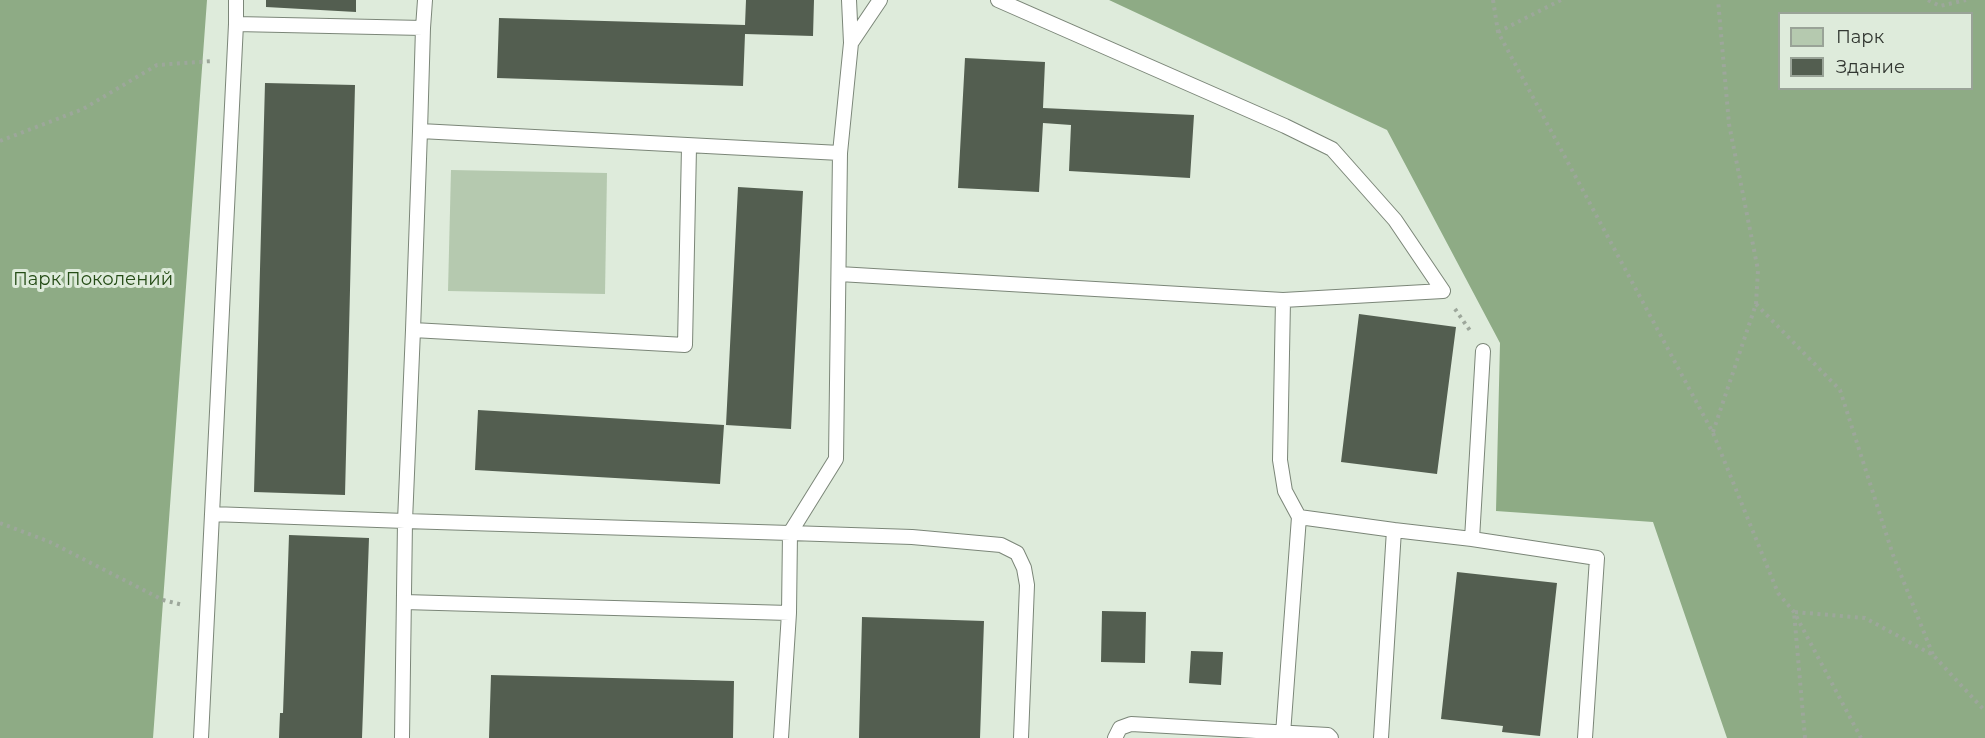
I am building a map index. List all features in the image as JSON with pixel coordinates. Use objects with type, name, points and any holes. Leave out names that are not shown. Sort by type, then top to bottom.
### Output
[{"type":"lane","points":[[201,738],[236,0]]},
{"type":"lane","points":[[402,738],[405,521],[425,0]]},
{"type":"lane","points":[[781,738],[789,613],[790,533],[836,459],[840,153],[851,43],[849,0]]},
{"type":"lane","points":[[851,43],[880,0]]},
{"type":"lane","points":[[998,0],[1285,126],[1332,149],[1395,220],[1443,291]]},
{"type":"lane","points":[[236,24],[423,28]]},
{"type":"lane","points":[[420,131],[689,147],[840,153]]},
{"type":"lane","points":[[413,330],[685,345],[689,147]]},
{"type":"lane","points":[[839,274],[1282,300],[1443,291]]},
{"type":"lane","points":[[1282,300],[1280,460],[1285,491],[1299,517],[1283,734]]},
{"type":"lane","points":[[1472,538],[1483,351]]},
{"type":"lane","points":[[212,514],[912,537],[1001,545],[1017,553],[1024,568],[1027,585],[1022,738]]},
{"type":"lane","points":[[1299,517],[1472,538],[1597,558],[1585,738]]},
{"type":"lane","points":[[1381,738],[1394,530]]},
{"type":"lane","points":[[404,602],[789,613]]},
{"type":"lane","points":[[1115,738],[1120,728],[1131,724],[1328,735],[1331,738]]},
{"type":"path","points":[[1493,0],[1498,32],[1713,433],[1778,593],[1794,612],[1861,738]]},
{"type":"path","points":[[1498,32],[1561,0]]},
{"type":"path","points":[[1713,433],[1756,304],[1758,270],[1729,124],[1718,0]]},
{"type":"path","points":[[1928,0],[1940,6],[1966,0]]},
{"type":"path","points":[[0,141],[83,109],[157,65],[235,59]]},
{"type":"path","points":[[1443,291],[1483,351]]},
{"type":"path","points":[[1756,304],[1840,390],[1893,555],[1933,656]]},
{"type":"path","points":[[0,523],[50,542],[163,600],[207,611]]},
{"type":"path","points":[[1794,612],[1865,618],[1933,656],[1985,711]]},
{"type":"path","points":[[1794,612],[1805,738]]},
{"type":"green space","name":"Парк Поколений","points":[[0,0],[207,0],[153,738],[0,738]]},
{"type":"green space","points":[[1109,0],[1985,0],[1985,738],[1727,738],[1653,522],[1496,511],[1500,343],[1387,130]]},
{"type":"green space","points":[[451,170],[607,173],[605,294],[448,291]]},
{"type":"building","points":[[266,0],[356,0],[356,12],[266,7]]},
{"type":"building","points":[[746,0],[814,0],[813,36],[745,34],[743,86],[497,78],[499,18],[745,25]]},
{"type":"building","points":[[965,58],[1045,62],[1043,108],[1194,115],[1190,178],[1069,171],[1071,125],[1043,123],[1039,192],[958,188]]},
{"type":"building","points":[[265,83],[355,85],[345,495],[254,492]]},
{"type":"building","points":[[738,187],[803,191],[791,429],[726,425]]},
{"type":"building","points":[[1359,314],[1456,327],[1437,474],[1341,462]]},
{"type":"building","points":[[478,410],[724,425],[720,484],[475,470]]},
{"type":"building","points":[[289,535],[369,538],[362,738],[279,738],[280,713],[283,713]]},
{"type":"building","points":[[1457,572],[1557,583],[1540,736],[1502,732],[1503,726],[1441,719]]},
{"type":"building","points":[[1102,611],[1146,612],[1145,663],[1101,662]]},
{"type":"building","points":[[862,617],[984,621],[980,738],[859,738]]},
{"type":"building","points":[[1191,651],[1223,652],[1221,685],[1189,683]]},
{"type":"building","points":[[491,675],[734,681],[733,738],[489,738]]}]
